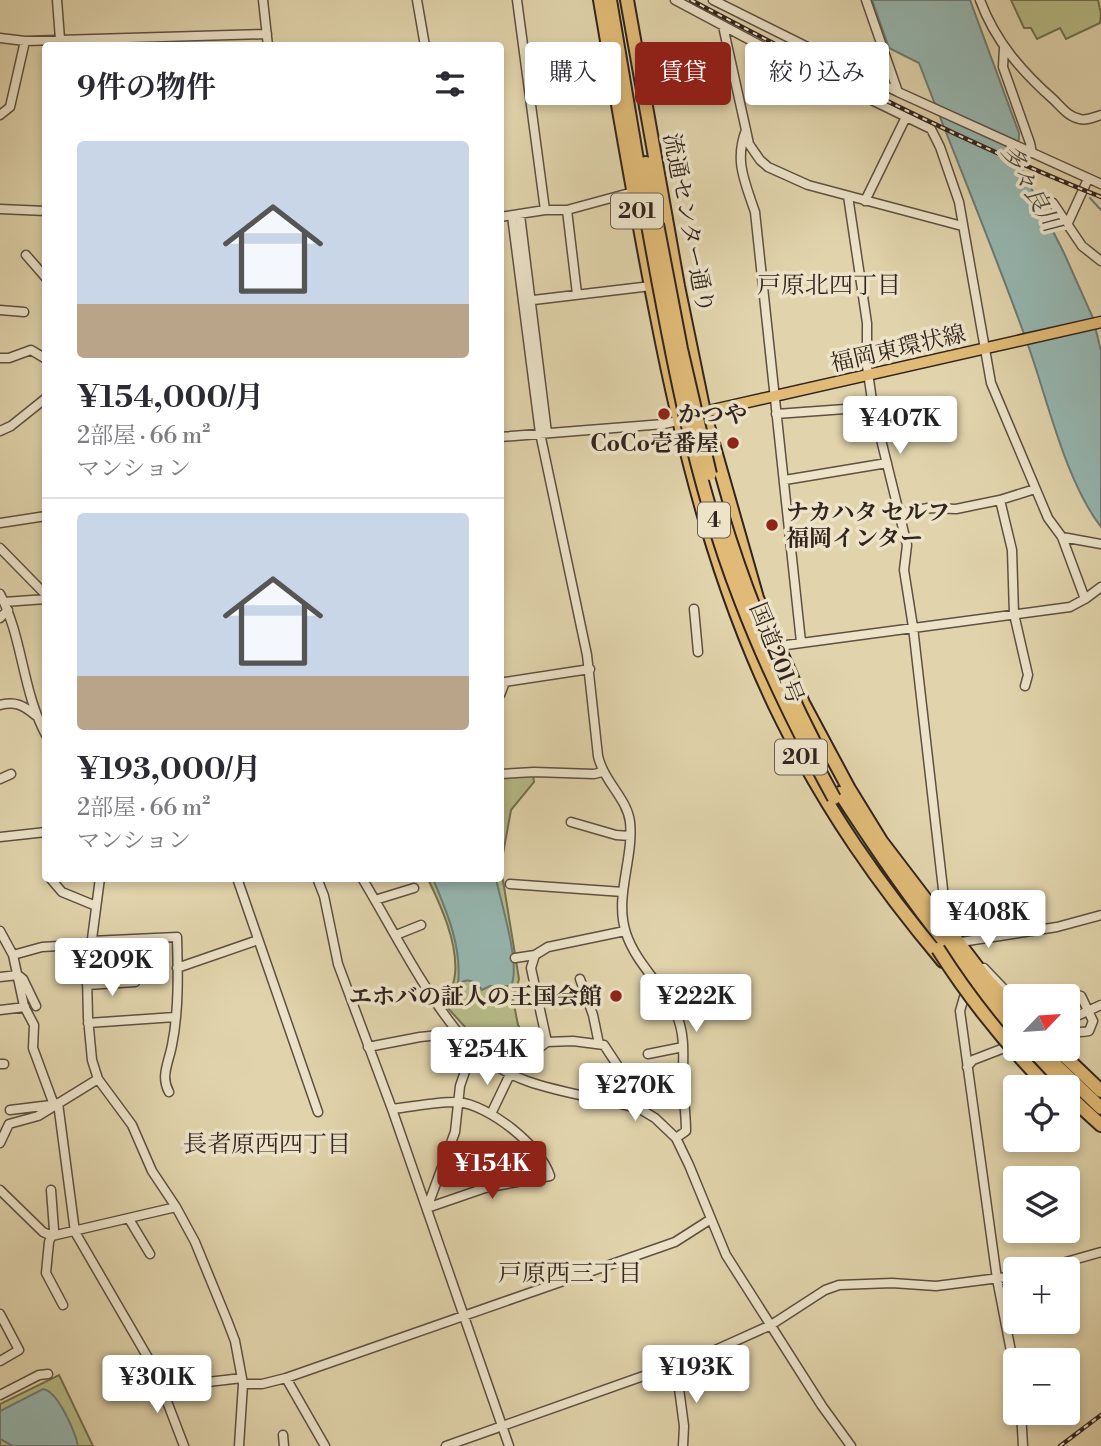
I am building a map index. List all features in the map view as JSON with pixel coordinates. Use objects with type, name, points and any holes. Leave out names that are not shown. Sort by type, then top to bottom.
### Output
[{"type":"highway","name":"流通センター通り","points":[[600,0],[678,422]]},
{"type":"highway","name":"4","points":[[610,0],[689,429],[723,550],[746,613],[789,712],[834,798],[894,891],[938,949]]},
{"type":"highway","name":"4","points":[[618,0],[653,224],[703,450],[733,551],[770,649],[796,708],[841,793],[893,874],[967,971],[1003,1011]]},
{"type":"highway","name":"流通センター通り","points":[[627,0],[678,286],[704,412]]},
{"type":"highway","name":"国道201号","points":[[704,412],[757,598],[803,703],[881,841],[987,980],[1003,997]]},
{"type":"highway","name":"国道201号","points":[[678,422],[699,505],[733,602],[781,719],[811,775],[886,893],[966,989],[1003,1028]]},
{"type":"highway","points":[[938,949],[1003,1027]]},
{"type":"highway","points":[[938,949],[968,996],[1036,1075]]},
{"type":"highway","points":[[967,971],[970,970],[1003,1004]]},
{"type":"highway","points":[[1035,1061],[1048,1075]]},
{"type":"highway","points":[[1037,1061],[1052,1075]]},
{"type":"highway","points":[[1052,1061],[1101,1108]]},
{"type":"highway","points":[[1062,1061],[1101,1097]]},
{"type":"highway","points":[[1070,1061],[1101,1089]]},
{"type":"highway","points":[[1080,1100],[1101,1119]]},
{"type":"highway","points":[[1080,1106],[1101,1125]]},
{"type":"highway","points":[[1080,1114],[1101,1132]]},
{"type":"main road","name":"福岡東環状線","points":[[704,412],[1101,322]]},
{"type":"street","points":[[57,0],[60,39]]},
{"type":"street","points":[[263,0],[268,42]]},
{"type":"street","points":[[418,0],[424,42]]},
{"type":"street","points":[[517,0],[545,209]]},
{"type":"street","points":[[676,0],[752,41],[931,129],[959,202],[991,383],[1048,518],[1062,537],[1085,599]]},
{"type":"street","points":[[713,0],[898,92],[1101,184]]},
{"type":"street","points":[[866,0],[898,92]]},
{"type":"street","points":[[980,0],[987,19],[1004,48],[1070,115],[1085,120],[1101,115]]},
{"type":"street","points":[[752,41],[760,23]]},
{"type":"street","points":[[723,26],[749,144],[768,167],[808,185],[962,226]]},
{"type":"street","points":[[0,38],[25,41],[267,34]]},
{"type":"street","points":[[0,115],[10,107],[25,41]]},
{"type":"street","points":[[1004,48],[1003,67],[1030,143],[1029,152]]},
{"type":"street","points":[[865,201],[906,117]]},
{"type":"street","points":[[746,130],[739,147],[739,158],[755,212],[801,642]]},
{"type":"street","points":[[1067,225],[1088,179]]},
{"type":"street","points":[[504,217],[545,209],[567,210],[634,191]]},
{"type":"street","points":[[848,196],[867,323],[873,407],[907,545],[904,570],[914,627],[947,919],[961,942],[1003,989]]},
{"type":"street","points":[[1053,203],[1082,246],[1101,261]]},
{"type":"street","points":[[0,209],[42,211]]},
{"type":"street","points":[[567,210],[577,294]]},
{"type":"street","points":[[516,215],[543,433],[590,669],[598,756],[602,772],[629,815],[630,836],[623,892],[625,931],[678,1018],[686,1131],[676,1138]]},
{"type":"street","points":[[26,255],[42,274]]},
{"type":"street","points":[[38,270],[42,266]]},
{"type":"street","points":[[526,300],[651,286]]},
{"type":"street","points":[[0,310],[24,312]]},
{"type":"street","points":[[0,358],[9,358],[31,350],[42,357]]},
{"type":"street","points":[[0,431],[11,426],[42,401]]},
{"type":"street","points":[[776,414],[873,407]]},
{"type":"street","points":[[504,437],[678,422],[704,412]]},
{"type":"street","points":[[785,480],[887,463]]},
{"type":"street","points":[[900,513],[928,508],[956,509],[1035,489]]},
{"type":"street","points":[[1000,500],[1012,550],[1014,614],[1028,675],[1025,686]]},
{"type":"street","points":[[0,523],[42,517]]},
{"type":"street","points":[[1062,537],[1101,544]]},
{"type":"street","points":[[0,548],[42,593]]},
{"type":"street","points":[[779,646],[1070,607],[1101,587]]},
{"type":"street","points":[[4,602],[42,597]]},
{"type":"street","points":[[0,618],[4,602]]},
{"type":"street","points":[[4,602],[19,643],[36,716],[42,727]]},
{"type":"street","points":[[694,609],[698,652]]},
{"type":"street","points":[[504,681],[590,669]]},
{"type":"street","points":[[0,705],[12,702],[24,706],[36,716]]},
{"type":"street","points":[[504,774],[602,772]]},
{"type":"street","points":[[0,779],[11,774]]},
{"type":"street","points":[[571,822],[616,835],[630,836]]},
{"type":"street","points":[[0,837],[42,832]]},
{"type":"street","points":[[53,882],[62,892],[96,906]]},
{"type":"street","points":[[99,882],[87,985],[92,1060],[98,1079],[132,1125],[152,1171],[177,1207],[195,1242],[235,1341],[242,1381],[239,1446]]},
{"type":"street","points":[[238,882],[318,1112]]},
{"type":"street","points":[[319,882],[338,964],[392,1109],[509,1446]]},
{"type":"street","points":[[364,882],[459,1033],[473,1048],[509,1073],[528,1082],[640,1109],[655,1118],[676,1138],[726,1255],[822,1406],[851,1446]]},
{"type":"street","points":[[510,884],[623,892]]},
{"type":"street","points":[[375,900],[414,888]]},
{"type":"street","points":[[961,942],[1057,927],[1101,915]]},
{"type":"street","points":[[396,935],[421,925]]},
{"type":"street","points":[[0,931],[13,954],[25,1007],[34,1025],[33,1048],[56,1104],[75,1232],[165,1387],[163,1391],[184,1446]]},
{"type":"street","points":[[515,958],[535,955],[548,947],[625,931]]},
{"type":"street","points":[[13,954],[42,947],[177,937],[173,1044],[164,1070],[169,1092]]},
{"type":"street","points":[[177,968],[258,940]]},
{"type":"street","points":[[535,955],[531,968],[547,1042]]},
{"type":"street","points":[[0,977],[18,975],[23,979],[36,1006]]},
{"type":"street","points":[[580,979],[593,1015],[598,1044]]},
{"type":"street","points":[[87,985],[135,982]]},
{"type":"street","points":[[964,996],[960,1011],[967,1067],[997,1279],[1010,1348]]},
{"type":"street","points":[[1080,996],[1093,1021],[1089,1031],[1080,1032]]},
{"type":"street","points":[[1080,1015],[1101,1005]]},
{"type":"street","points":[[0,1010],[25,1007]]},
{"type":"street","points":[[88,1023],[175,1017]]},
{"type":"street","points":[[368,1047],[459,1033]]},
{"type":"street","points":[[491,1114],[513,1068],[547,1042],[561,1040],[604,1045],[635,1092],[640,1109]]},
{"type":"street","points":[[967,1067],[973,1060],[1003,1046]]},
{"type":"street","points":[[648,1054],[682,1047]]},
{"type":"street","points":[[427,1208],[455,1132],[464,1071],[473,1048]]},
{"type":"street","points":[[1074,1061],[1101,1089]]},
{"type":"street","points":[[0,1143],[9,1124],[37,1116],[98,1079]]},
{"type":"street","points":[[392,1109],[459,1102],[498,1116],[534,1152],[550,1176],[485,1188],[427,1208]]},
{"type":"street","points":[[10,1110],[56,1104]]},
{"type":"street","points":[[51,1190],[54,1230],[49,1242],[46,1273],[63,1305]]},
{"type":"street","points":[[0,1191],[43,1232],[51,1236],[177,1207]]},
{"type":"street","points":[[129,1219],[150,1254]]},
{"type":"street","points":[[165,1387],[242,1381],[262,1384],[286,1378],[675,1242],[711,1219]]},
{"type":"street","points":[[1080,1258],[1101,1252]]},
{"type":"street","points":[[446,1446],[676,1366],[771,1325],[839,1284],[936,1286],[1003,1278]]},
{"type":"street","points":[[0,1314],[19,1350],[0,1361]]},
{"type":"street","points":[[676,1366],[684,1426],[683,1446]]},
{"type":"street","points":[[0,1395],[39,1375],[48,1374]]},
{"type":"street","points":[[286,1378],[325,1446]]},
{"type":"street","points":[[1022,1425],[1023,1446]]},
{"type":"street","points":[[283,1435],[284,1446]]},
{"type":"green space","points":[[1011,0],[1098,0],[1100,23],[1066,39],[1060,28],[1037,39],[1031,28],[1024,28]]},
{"type":"green space","points":[[533,775],[534,782],[511,810],[504,848],[504,778]]},
{"type":"green space","points":[[429,882],[503,882],[519,979],[516,991],[512,994],[518,1025],[532,1050],[511,1065],[485,1049],[446,1006],[454,978],[455,962],[443,913]]},
{"type":"green space","points":[[59,1375],[93,1446],[0,1446],[0,1404]]},
{"type":"water","name":"多々良川","points":[[872,0],[970,0],[1019,133],[1018,162],[1093,318],[1101,351],[1101,527],[1088,508],[1067,464],[1015,309],[919,63],[889,48]]},
{"type":"water","points":[[434,882],[497,882],[512,949],[514,964],[511,986],[490,986],[482,990],[471,981],[458,984],[456,943]]},
{"type":"water","points":[[43,1389],[49,1391],[60,1404],[70,1422],[78,1446],[13,1446],[0,1439],[0,1411]]},
{"type":"waterway","points":[[1090,198],[1101,210]]},
{"type":"railway","points":[[691,0],[945,129],[1101,197]]},
{"type":"railway","points":[[1060,1446],[1101,1415]]},
{"type":"place","name":"かつや","points":[[664,414]]},
{"type":"place","name":"CoCo壱番屋","points":[[733,443]]},
{"type":"place","name":"ナカハタ セルフ 福岡インター","points":[[772,525]]},
{"type":"place","name":"エホバの証人の王国会館","points":[[616,996]]},
{"type":"district","name":"戸原北四丁目","points":[[829,285]]},
{"type":"district","name":"長者原西四丁目","points":[[267,1144]]},
{"type":"district","name":"戸原西三丁目","points":[[570,1273]]}]
